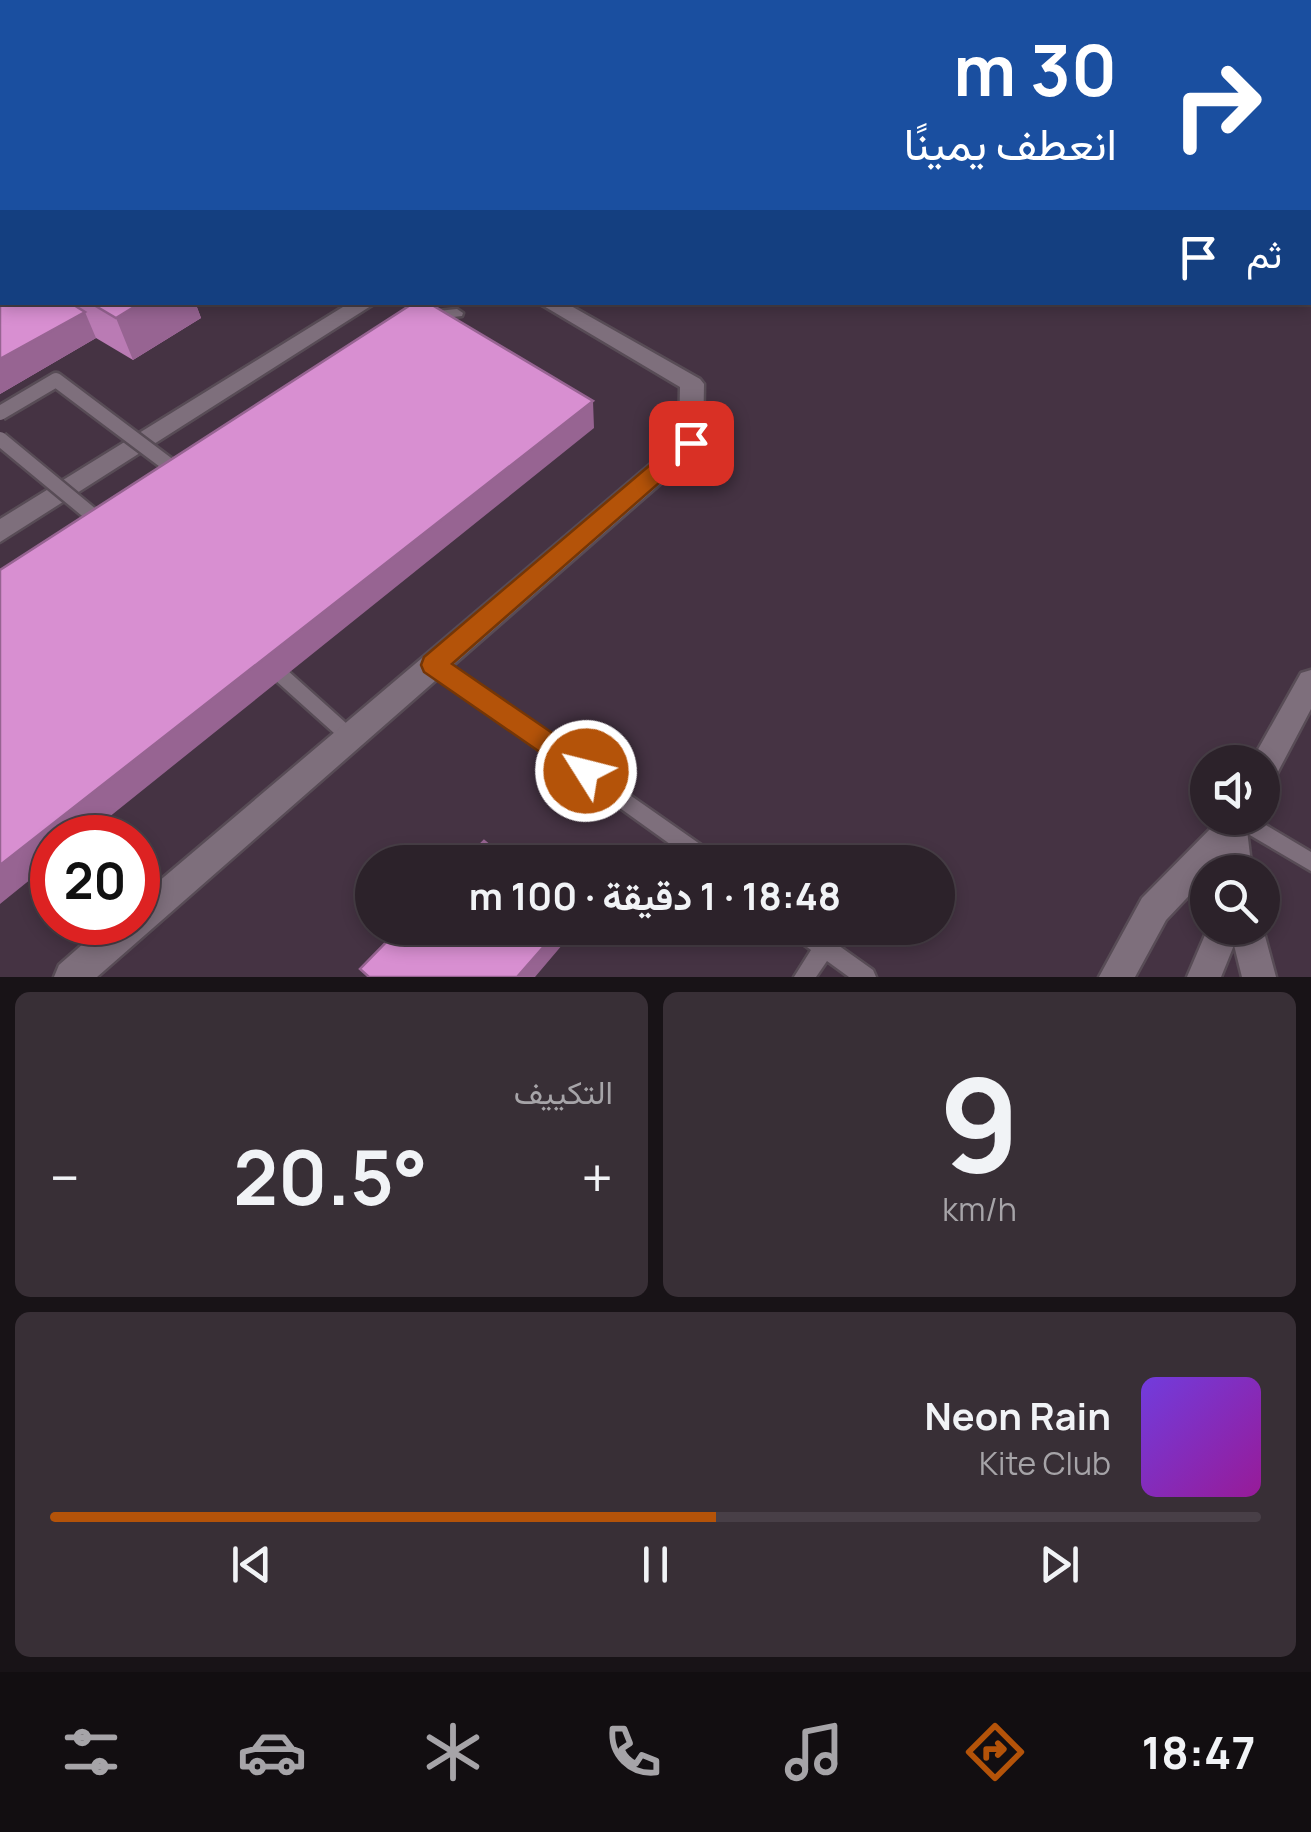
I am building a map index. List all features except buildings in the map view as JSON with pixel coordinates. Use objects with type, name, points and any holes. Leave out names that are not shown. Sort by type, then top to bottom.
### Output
[{"type":"street","points":[[0,532],[362,305]]},
{"type":"street","points":[[160,900],[691,443],[692,384],[552,305]]},
{"type":"street","points":[[1276,745],[1311,682]]},
{"type":"street","points":[[1116,977],[1154,909],[1222,835]]},
{"type":"street","points":[[71,977],[108,945]]},
{"type":"street","points":[[1204,977],[1218,945]]},
{"type":"street","points":[[1251,945],[1258,977]]},
{"type":"lane","points":[[410,317],[457,313]]},
{"type":"lane","points":[[0,413],[56,380],[169,465]]},
{"type":"lane","points":[[0,439],[107,528]]},
{"type":"lane","points":[[154,475],[185,454]]},
{"type":"lane","points":[[255,652],[350,736]]},
{"type":"lane","points":[[434,665],[686,845]]},
{"type":"lane","points":[[1261,835],[1311,862]]},
{"type":"lane","points":[[822,945],[866,977]]},
{"type":"lane","points":[[804,977],[825,947]]},
{"type":"shaded area","points":[[0,305],[1311,305],[1311,977],[0,977]]},
{"type":"route","points":[[586,771],[434,665],[691,443]]}]
